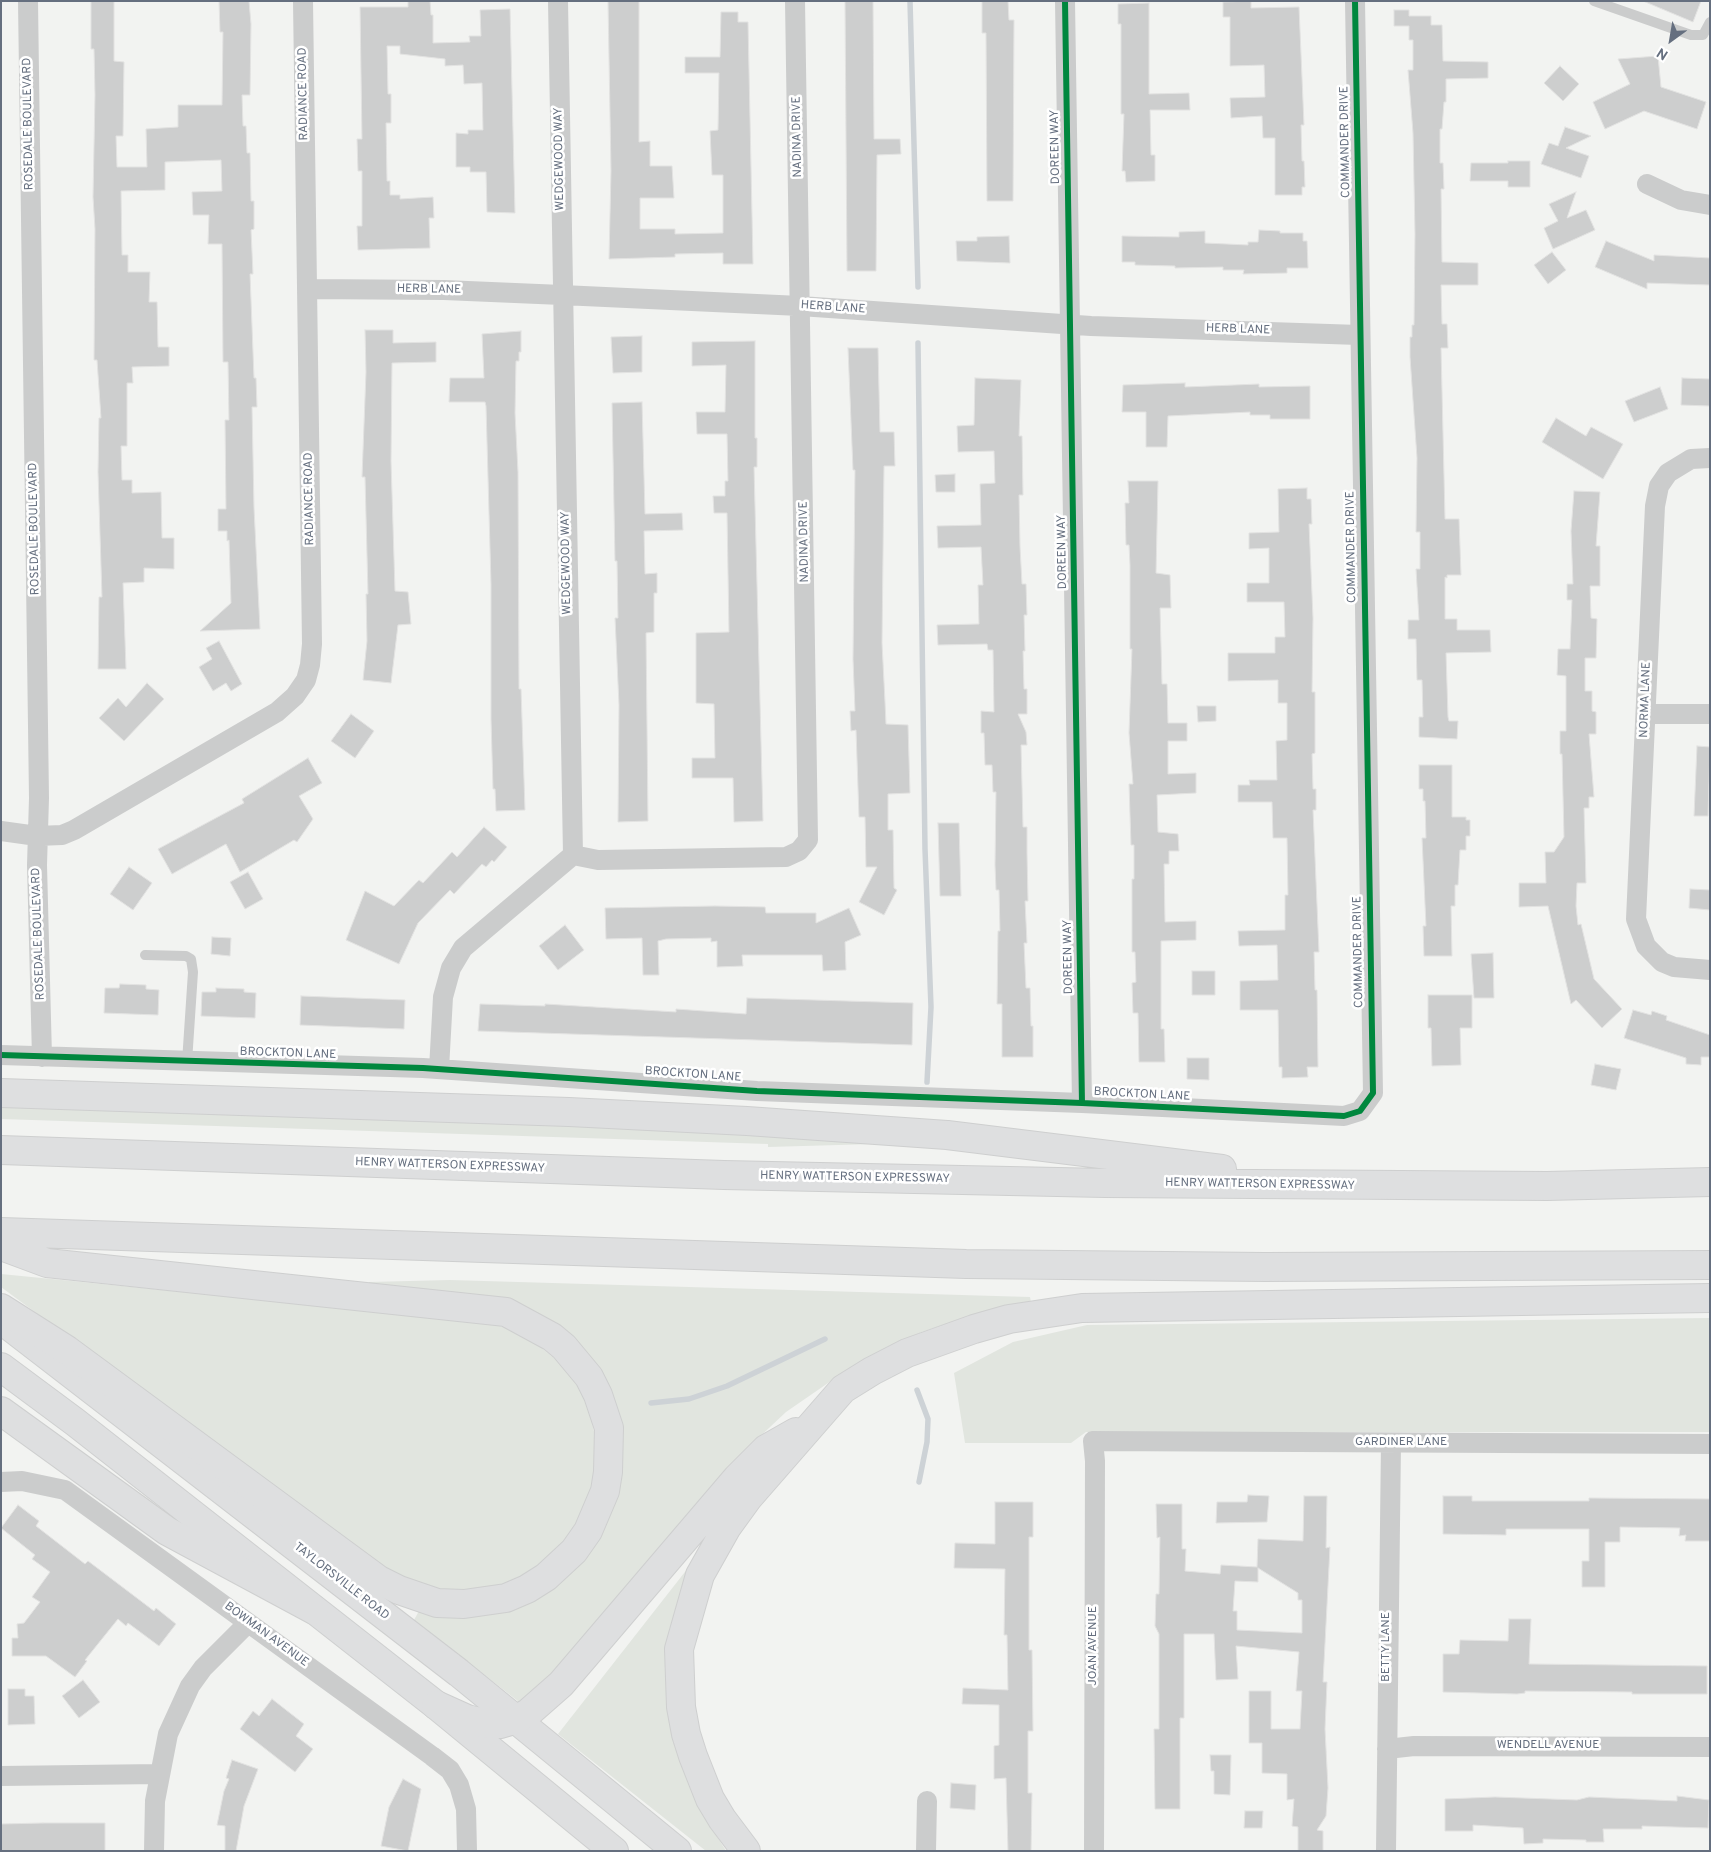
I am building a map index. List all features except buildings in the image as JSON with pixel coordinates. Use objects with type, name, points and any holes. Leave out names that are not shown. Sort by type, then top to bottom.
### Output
[{"type":"main road","points":[[1,1093],[550,1111],[947,1134],[1354,1186]]},
{"type":"main road","name":"HENRY WATTERSON EXPRESSWAY","points":[[1,1150],[714,1175],[1354,1186],[1547,1186],[1710,1182]]},
{"type":"main road","points":[[1,1232],[966,1264],[1264,1267],[1710,1265]]},
{"type":"main road","points":[[1,1246],[47,1263],[506,1312],[552,1337],[564,1347],[589,1377],[598,1395],[608,1428],[608,1472],[605,1491],[588,1531],[574,1551],[546,1577],[527,1590],[506,1598],[464,1604],[437,1603],[399,1590],[379,1580],[67,1350],[1,1308]]},
{"type":"main road","points":[[746,1851],[710,1800],[693,1756],[681,1707],[679,1649],[700,1575],[727,1527],[748,1498],[843,1389],[907,1353],[940,1340],[1008,1319],[1082,1308],[1710,1298]]},
{"type":"main road","name":"TAYLORSVILLE ROAD","points":[[1,1319],[517,1720],[677,1851]]},
{"type":"main road","points":[[1,1367],[75,1422],[436,1705],[614,1851]]},
{"type":"main road","points":[[1,1411],[167,1531],[314,1610]]},
{"type":"main road","points":[[436,1705],[467,1719],[484,1723],[500,1724],[517,1720],[528,1713],[561,1684],[758,1456],[766,1449],[817,1420]]},
{"type":"street","name":"ROSEDALE BOULEVARD","points":[[28,1],[37,836],[42,1057]]},
{"type":"street","name":"RADIANCE ROAD","points":[[1,831],[37,836],[62,835],[74,830],[277,712],[295,696],[306,680],[312,644],[303,1]]},
{"type":"street","name":"WEDGEWOOD WAY","points":[[558,1],[573,855]]},
{"type":"street","name":"NADINA DRIVE","points":[[573,855],[598,860],[786,857],[799,851],[808,840],[796,1]]},
{"type":"street","name":"DOREEN WAY","points":[[1065,1],[1082,1103]]},
{"type":"street","name":"COMMANDER DRIVE","points":[[1355,1],[1359,335],[1373,1093]]},
{"type":"street","points":[[1647,184],[1681,200],[1710,205]]},
{"type":"street","name":"HERB LANE","points":[[308,289],[444,290],[562,294],[800,306],[1070,324],[1359,335]]},
{"type":"street","name":"NORMA LANE","points":[[1700,458],[1668,472],[1659,486],[1655,506],[1636,919],[1646,946],[1662,962],[1674,967],[1710,970]]},
{"type":"street","points":[[1646,714],[1710,714]]},
{"type":"street","points":[[439,1069],[443,997],[451,968],[462,948],[573,855]]},
{"type":"street","name":"BROCKTON LANE","points":[[1,1055],[439,1069],[757,1091],[1082,1103],[1344,1116],[1360,1111],[1373,1093]]},
{"type":"street","name":"GARDINER LANE","points":[[1093,1441],[1710,1444]]},
{"type":"street","name":"JOAN AVENUE","points":[[1093,1441],[1095,1461],[1094,1851]]},
{"type":"street","name":"BETTY LANE","points":[[1386,1851],[1391,1443]]},
{"type":"street","name":"BOWMAN AVENUE","points":[[1,1482],[22,1481],[65,1490],[450,1770],[459,1785],[466,1809],[467,1851]]},
{"type":"street","points":[[154,1851],[155,1801],[168,1734],[190,1686],[203,1668],[248,1623]]},
{"type":"street","name":"WENDELL AVENUE","points":[[1386,1749],[1414,1746],[1710,1747]]},
{"type":"street","points":[[1,1776],[159,1774]]},
{"type":"street","points":[[926,1851],[928,1801]]},
{"type":"lane","points":[[1594,1],[1691,35],[1703,35],[1710,22]]},
{"type":"lane","points":[[145,955],[186,956],[191,959],[193,972],[187,1062]]},
{"type":"shaded area","points":[[1,1104],[390,1117],[874,1141],[874,1144],[768,1147],[768,1144],[1,1119]]},
{"type":"shaded area","points":[[1,1274],[416,1315],[498,1325],[533,1341],[564,1366],[577,1384],[588,1405],[596,1440],[597,1465],[589,1501],[567,1542],[531,1572],[496,1587],[460,1592],[433,1589],[396,1576],[285,1497],[1,1287]]},
{"type":"shaded area","points":[[450,1280],[1030,1297],[1031,1302],[975,1314],[922,1332],[889,1346],[844,1372],[786,1412],[735,1460],[557,1673],[523,1705],[414,1620],[419,1611],[500,1611],[618,1487],[572,1341],[369,1286],[369,1282]]},
{"type":"shaded area","points":[[1710,1318],[1710,1432],[1086,1432],[1071,1443],[965,1443],[954,1373],[1013,1342],[1087,1325]]},
{"type":"shaded area","points":[[688,1568],[682,1765],[705,1817],[726,1851],[706,1851],[558,1734]]},
{"type":"waterway","points":[[910,1],[918,287]]},
{"type":"waterway","points":[[918,343],[925,849],[931,1007],[927,1082]]},
{"type":"waterway","points":[[651,1403],[689,1399],[727,1386],[825,1339]]},
{"type":"waterway","points":[[917,1390],[928,1419],[927,1442],[919,1482]]},
{"type":"cycle path","points":[[1065,1],[1082,1103]]},
{"type":"cycle path","points":[[1,1055],[423,1068],[757,1091],[1082,1103],[1344,1116],[1360,1111],[1373,1093],[1355,1]]}]
